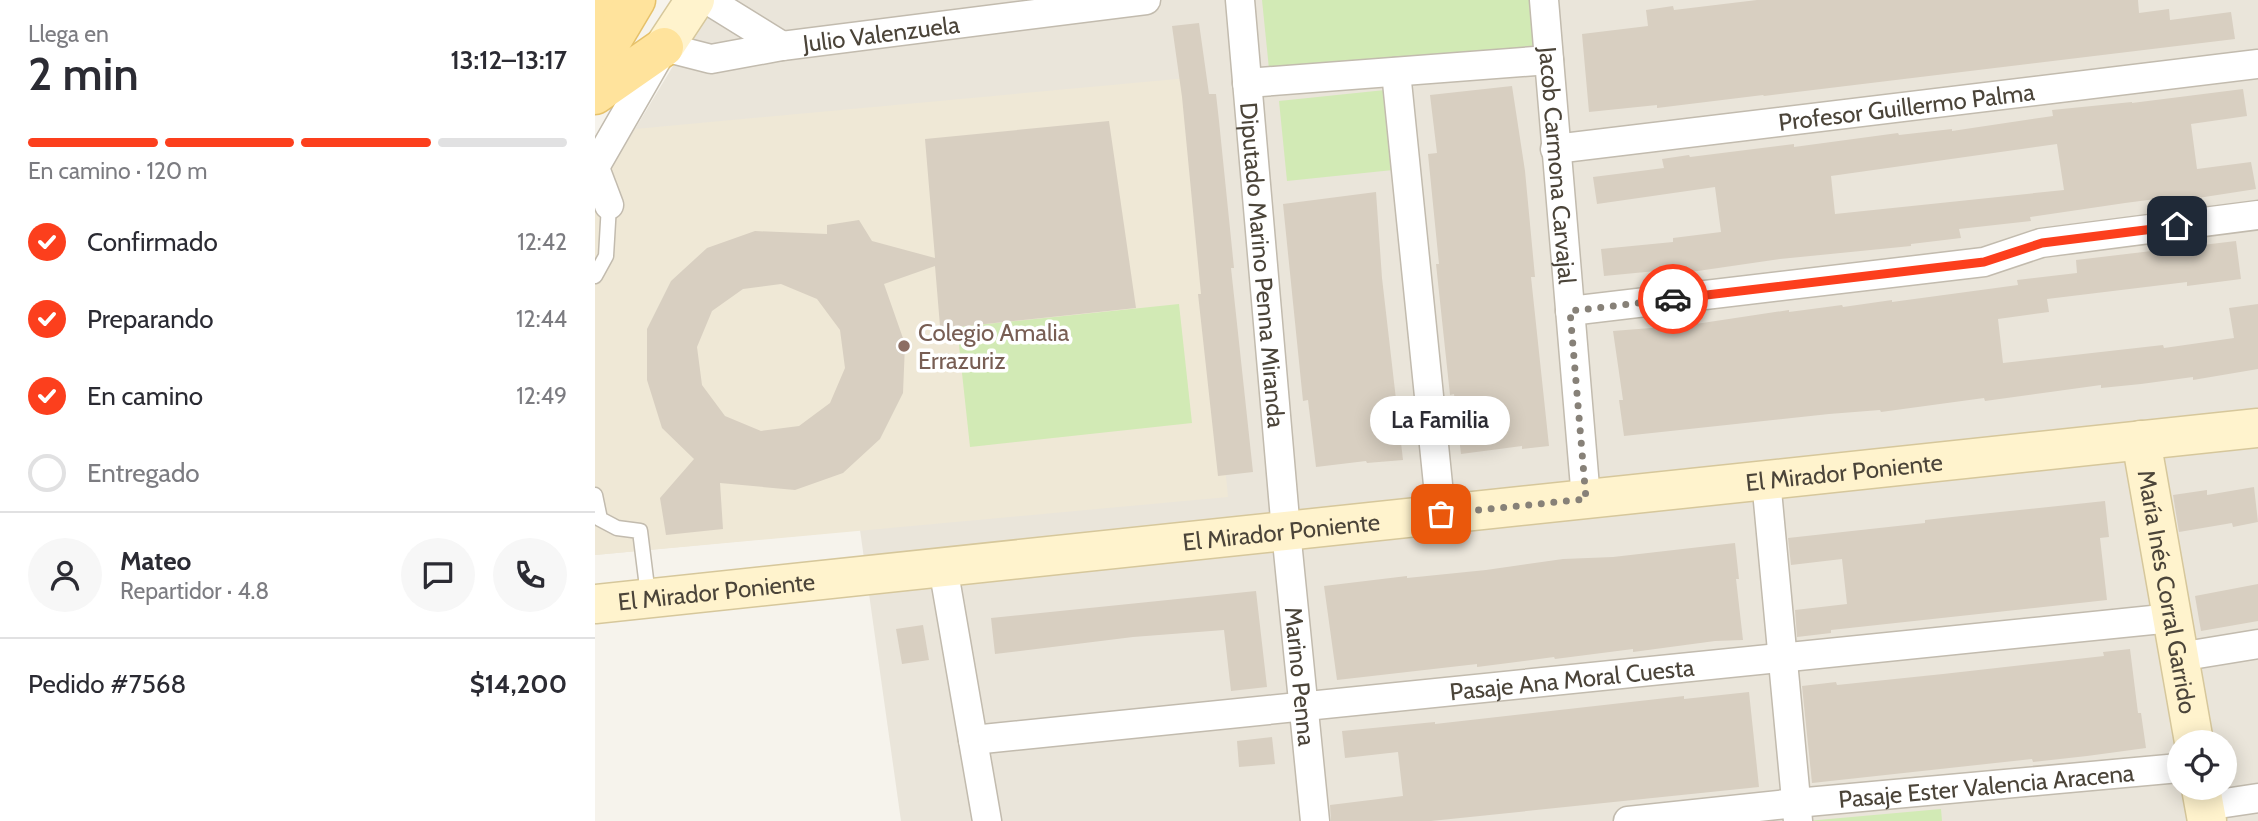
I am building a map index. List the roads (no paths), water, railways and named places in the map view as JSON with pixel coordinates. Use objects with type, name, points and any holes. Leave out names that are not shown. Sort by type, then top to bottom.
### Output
[{"type":"main road","points":[[595,14],[603,0]]},
{"type":"main road","points":[[595,69],[636,0]]},
{"type":"main road","points":[[595,95],[664,47]]},
{"type":"street","points":[[609,205],[595,167],[664,47],[695,0]]},
{"type":"street","name":"Julio Valenzuela","points":[[708,0],[782,46]]},
{"type":"street","name":"Julio Valenzuela","points":[[664,47],[711,59],[782,46],[1146,0]]},
{"type":"street","name":"Diputado Marino Penna Miranda","points":[[1240,0],[1286,531]]},
{"type":"street","name":"Jacob Carmona Carvajal","points":[[1544,0],[1586,499]]},
{"type":"street","points":[[1247,83],[1549,60]]},
{"type":"street","name":"Profesor Guillermo Palma","points":[[1555,149],[2258,64]]},
{"type":"street","points":[[1396,72],[1441,514]]},
{"type":"street","points":[[1570,311],[1984,262],[2042,243],[2258,215]]},
{"type":"street","name":"El Mirador Poniente","points":[[595,604],[2258,428]]},
{"type":"street","name":"María Inés Corral Garrido","points":[[2141,440],[2191,730]]},
{"type":"street","points":[[1766,480],[1797,812]]},
{"type":"street","name":"Marino Penna","points":[[1286,531],[1315,821]]},
{"type":"street","points":[[943,567],[987,821]]},
{"type":"street","name":"Pasaje Ana Moral Cuesta","points":[[973,740],[2172,618]]},
{"type":"street","points":[[2179,657],[2258,644]]},
{"type":"street","name":"Pasaje Ester Valencia Aracena","points":[[1628,821],[1797,812],[2167,769]]},
{"type":"street","points":[[2204,805],[2258,798]]},
{"type":"lane","points":[[595,276],[606,256],[609,205]]},
{"type":"lane","points":[[595,495],[600,519],[617,528],[640,531],[648,598]]},
{"type":"place","name":"Colegio Amalia Errazuriz","points":[[904,346]]},
{"type":"place","name":"La Familia","points":[[1441,514]]}]
